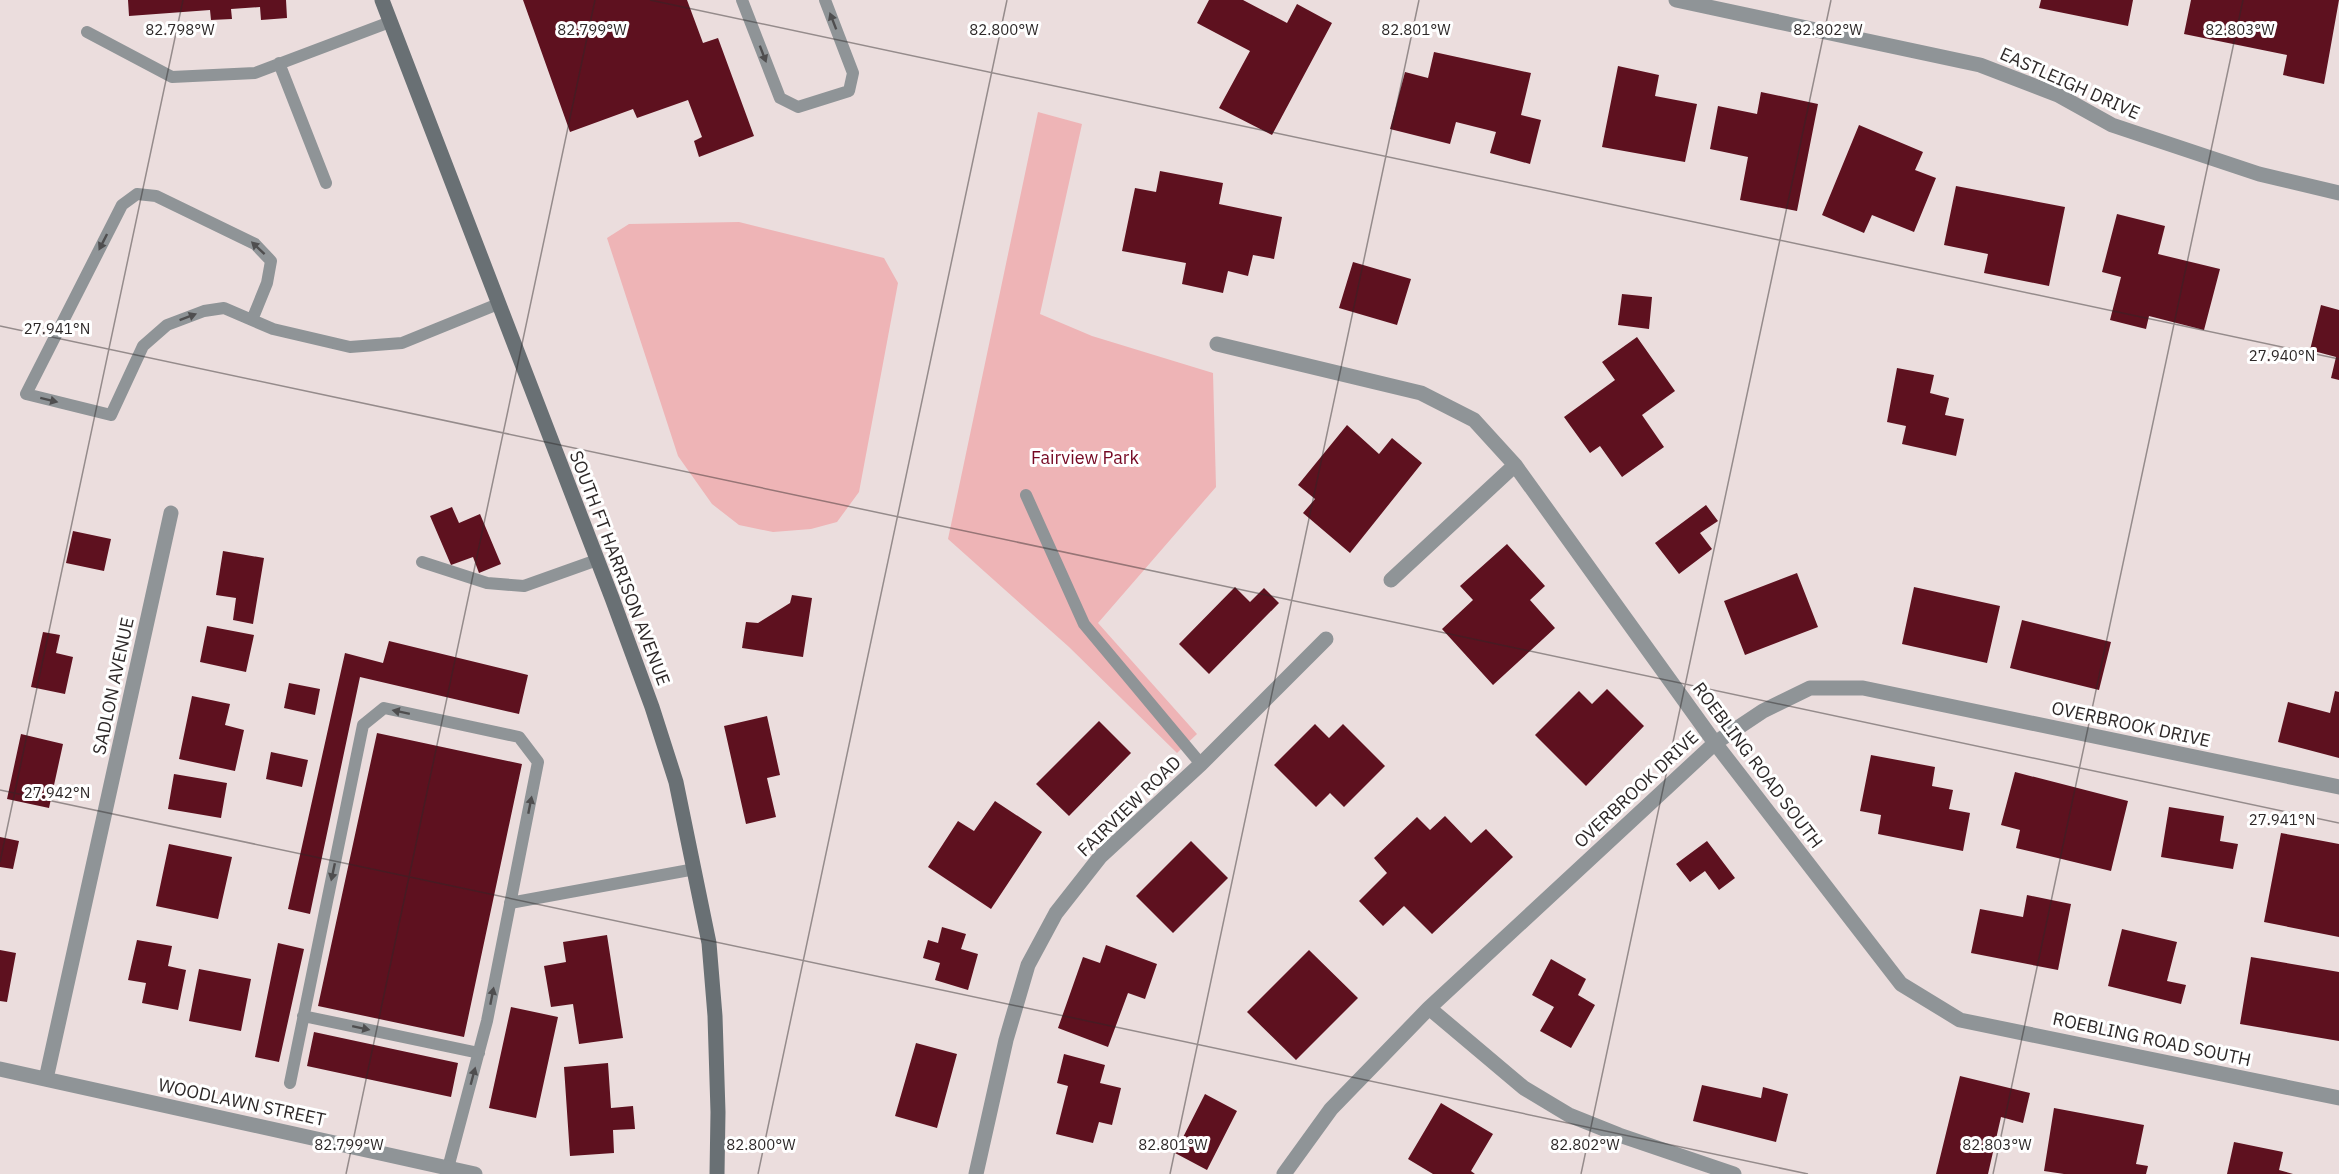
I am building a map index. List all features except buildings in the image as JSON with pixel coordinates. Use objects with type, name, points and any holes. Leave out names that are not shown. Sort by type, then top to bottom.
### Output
[{"type":"main road","name":"SOUTH FT HARRISON AVENUE","points":[[382,0],[644,685],[676,782],[709,943],[715,1016],[717,1174]]},
{"type":"street","name":"EASTLEIGH DRIVE","points":[[1676,0],[1980,65],[2058,95],[2112,125],[2259,174],[2339,193]]},
{"type":"street","name":"ROEBLING ROAD SOUTH","points":[[1217,344],[1421,393],[1474,420],[1515,465],[1715,743],[1901,984],[1960,1020],[2339,1098]]},
{"type":"street","points":[[1391,580],[1515,465]]},
{"type":"street","name":"SADLON AVENUE","points":[[46,1079],[171,513]]},
{"type":"street","name":"FAIRVIEW ROAD","points":[[976,1174],[1018,997],[1028,965],[1050,924],[1100,857],[1201,764],[1326,639]]},
{"type":"street","name":"OVERBROOK DRIVE","points":[[1284,1174],[1331,1109],[1429,1008],[1715,743],[1764,711],[1810,688],[1863,688],[2339,787]]},
{"type":"street","points":[[1429,1008],[1524,1088],[1569,1115],[1619,1135],[1734,1174]]},
{"type":"street","name":"WOODLAWN STREET","points":[[0,1069],[475,1174]]},
{"type":"lane","points":[[742,0],[780,98],[798,107],[849,92],[853,73],[825,0]]},
{"type":"lane","points":[[87,32],[172,77],[255,73],[390,22]]},
{"type":"lane","points":[[279,63],[326,183]]},
{"type":"lane","points":[[252,320],[267,283],[271,261],[255,243],[156,196],[137,194],[122,205],[26,394],[111,415],[143,346],[167,325],[204,311],[225,308],[252,320],[273,329],[350,347],[402,344],[498,304]]},
{"type":"lane","points":[[1026,495],[1084,624],[1201,764]]},
{"type":"lane","points":[[423,562],[487,583],[524,586],[597,560]]},
{"type":"lane","points":[[290,1083],[363,725],[384,708],[519,737],[538,762],[479,1053],[448,1168]]},
{"type":"lane","points":[[510,903],[695,869]]},
{"type":"lane","points":[[303,1016],[479,1053]]},
{"type":"green space","name":"Fairview Park","points":[[1038,112],[1082,124],[1040,314],[1092,336],[1213,373],[1216,487],[1098,623],[1197,734],[1177,753],[1069,647],[948,539]]},
{"type":"green space","points":[[739,222],[884,258],[898,283],[859,492],[837,522],[811,529],[773,532],[739,525],[712,504],[678,456],[607,238],[629,224]]}]
